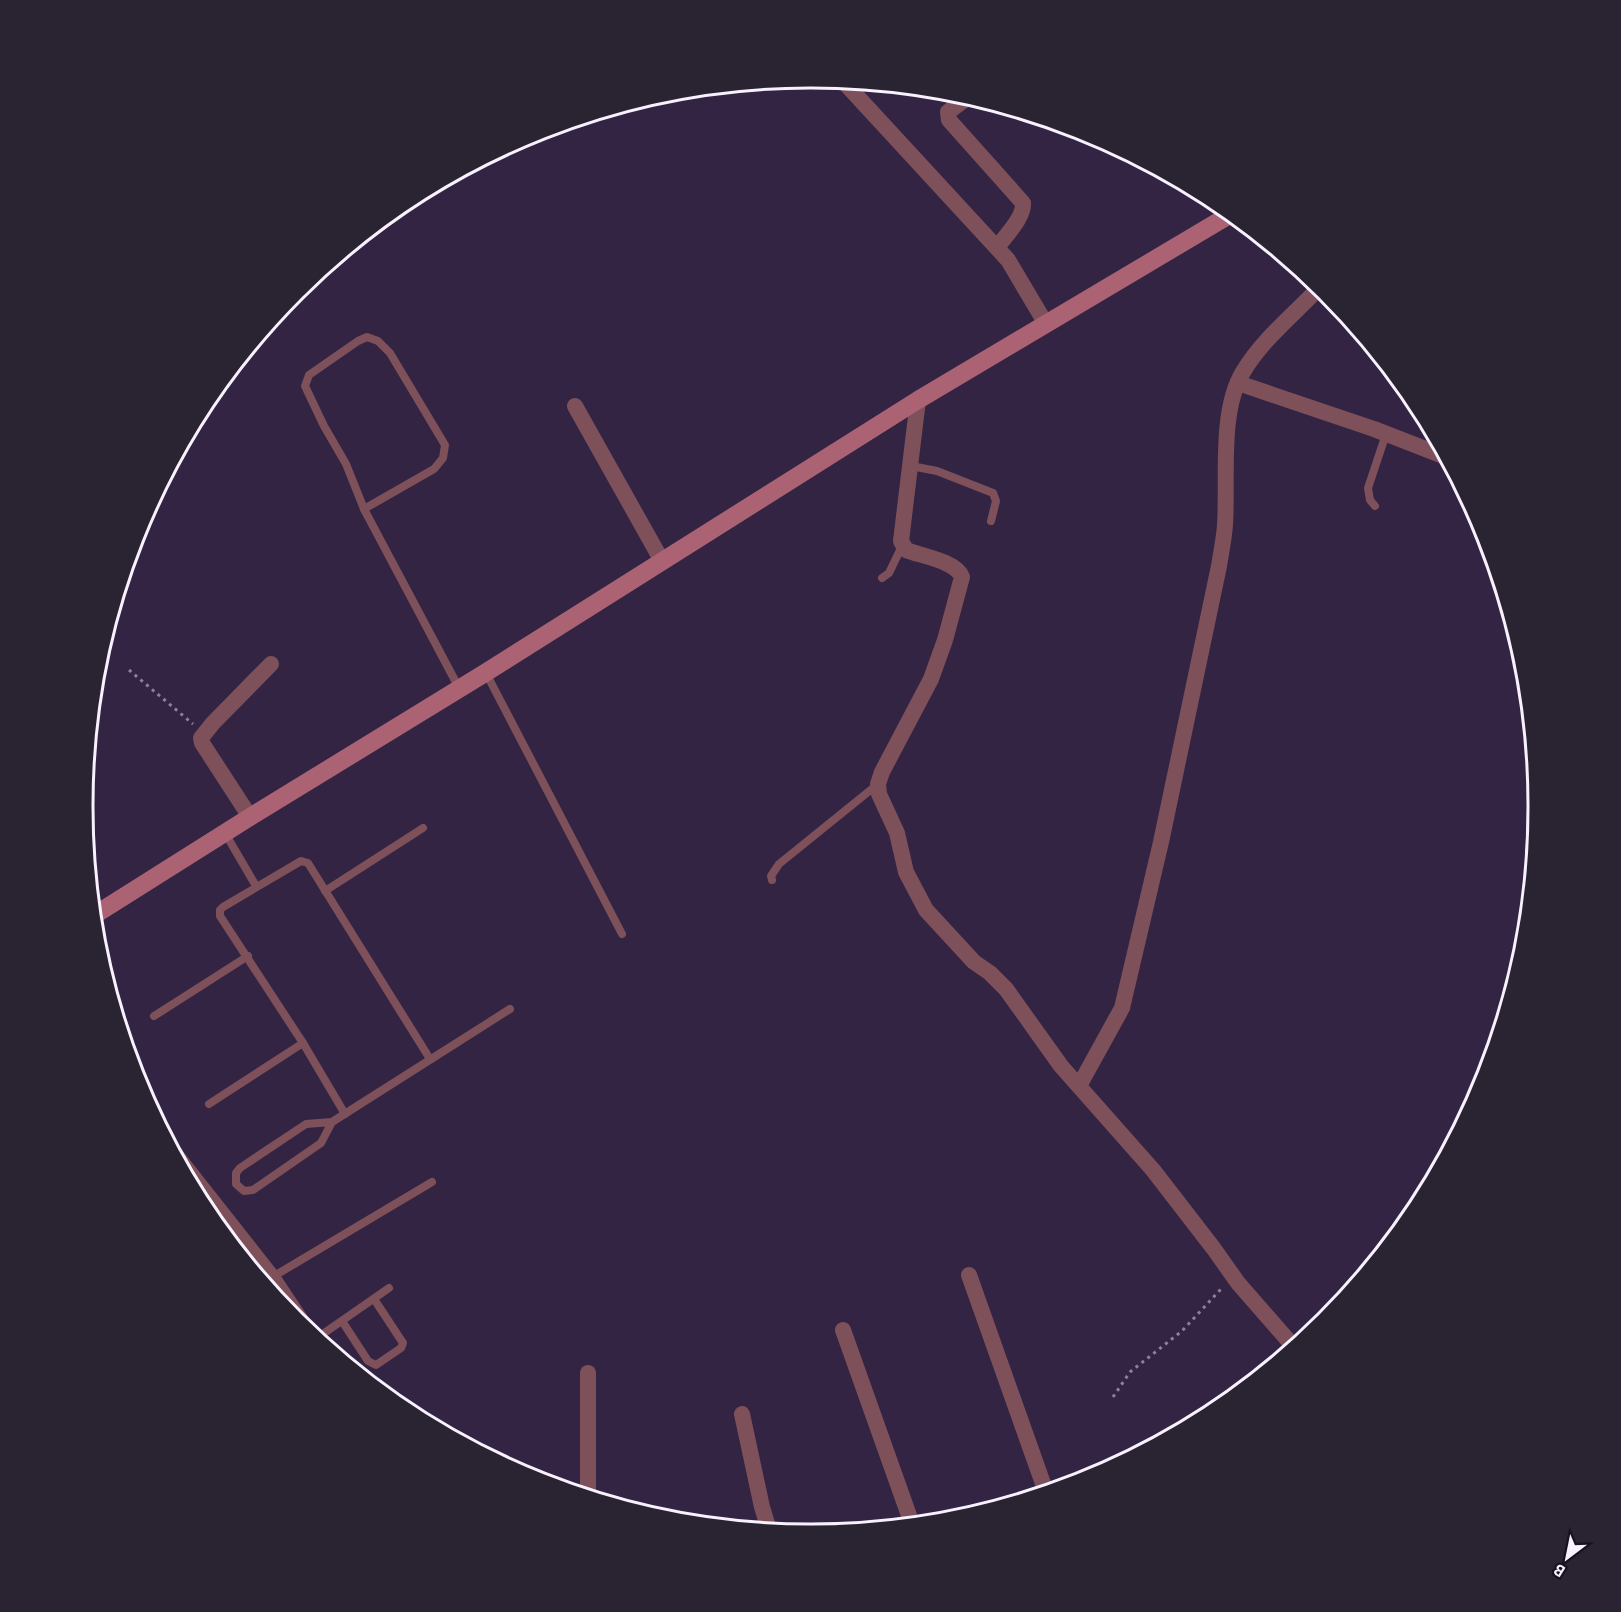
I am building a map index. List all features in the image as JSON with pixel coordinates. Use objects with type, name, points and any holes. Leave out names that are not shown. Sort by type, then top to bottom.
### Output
[{"type":"street","points":[[851,90],[1008,260],[1046,324]]},
{"type":"street","points":[[959,104],[948,112],[949,120],[1023,203],[1024,209],[996,248]]},
{"type":"street","points":[[101,911],[485,673],[918,400],[1223,219]]},
{"type":"street","points":[[1079,1086],[1122,1008],[1161,842],[1219,566],[1225,525],[1225,477],[1229,422],[1238,383],[1256,353],[1313,294]]},
{"type":"street","points":[[1238,383],[1435,453]]},
{"type":"street","points":[[918,400],[901,541],[910,552],[948,564],[962,577],[945,640],[931,679],[882,772],[878,784],[879,794],[897,833],[906,872],[927,910],[974,962],[990,973],[1006,989],[1061,1066],[1153,1170],[1233,1276],[1289,1341]]},
{"type":"street","points":[[575,406],[662,561]]},
{"type":"street","points":[[250,817],[202,743],[203,733],[271,664]]},
{"type":"street","points":[[969,1275],[1043,1484]]},
{"type":"street","points":[[843,1330],[909,1516]]},
{"type":"street","points":[[588,1373],[588,1487]]},
{"type":"street","points":[[742,1414],[767,1522]]},
{"type":"lane","points":[[364,509],[434,469],[443,458],[445,446],[390,353],[378,341],[367,337],[309,375],[305,386],[346,464],[364,509],[459,688]]},
{"type":"lane","points":[[1375,506],[1370,500],[1368,488],[1386,434]]},
{"type":"lane","points":[[911,466],[937,471],[993,493],[996,501],[991,521]]},
{"type":"lane","points":[[882,578],[889,573],[903,546]]},
{"type":"lane","points":[[485,673],[622,934]]},
{"type":"lane","points":[[772,880],[771,876],[778,864],[878,784]]},
{"type":"lane","points":[[325,891],[423,828]]},
{"type":"lane","points":[[225,833],[256,886]]},
{"type":"lane","points":[[345,1114],[303,1043],[219,912],[223,907],[256,886],[305,861],[308,863],[430,1059]]},
{"type":"lane","points":[[154,1016],[248,956]]},
{"type":"lane","points":[[332,1122],[321,1143],[253,1190],[244,1191],[236,1184],[236,1173],[240,1168],[306,1124],[332,1122],[510,1009]]},
{"type":"lane","points":[[209,1104],[303,1043]]},
{"type":"lane","points":[[271,1278],[432,1182]]},
{"type":"lane","points":[[324,1333],[389,1288]]},
{"type":"lane","points":[[342,1321],[368,1361],[376,1365],[401,1348],[403,1343],[374,1299]]},
{"type":"path","points":[[129,670],[203,733]]},
{"type":"path","points":[[1113,1397],[1130,1372],[1182,1331],[1233,1276]]}]
